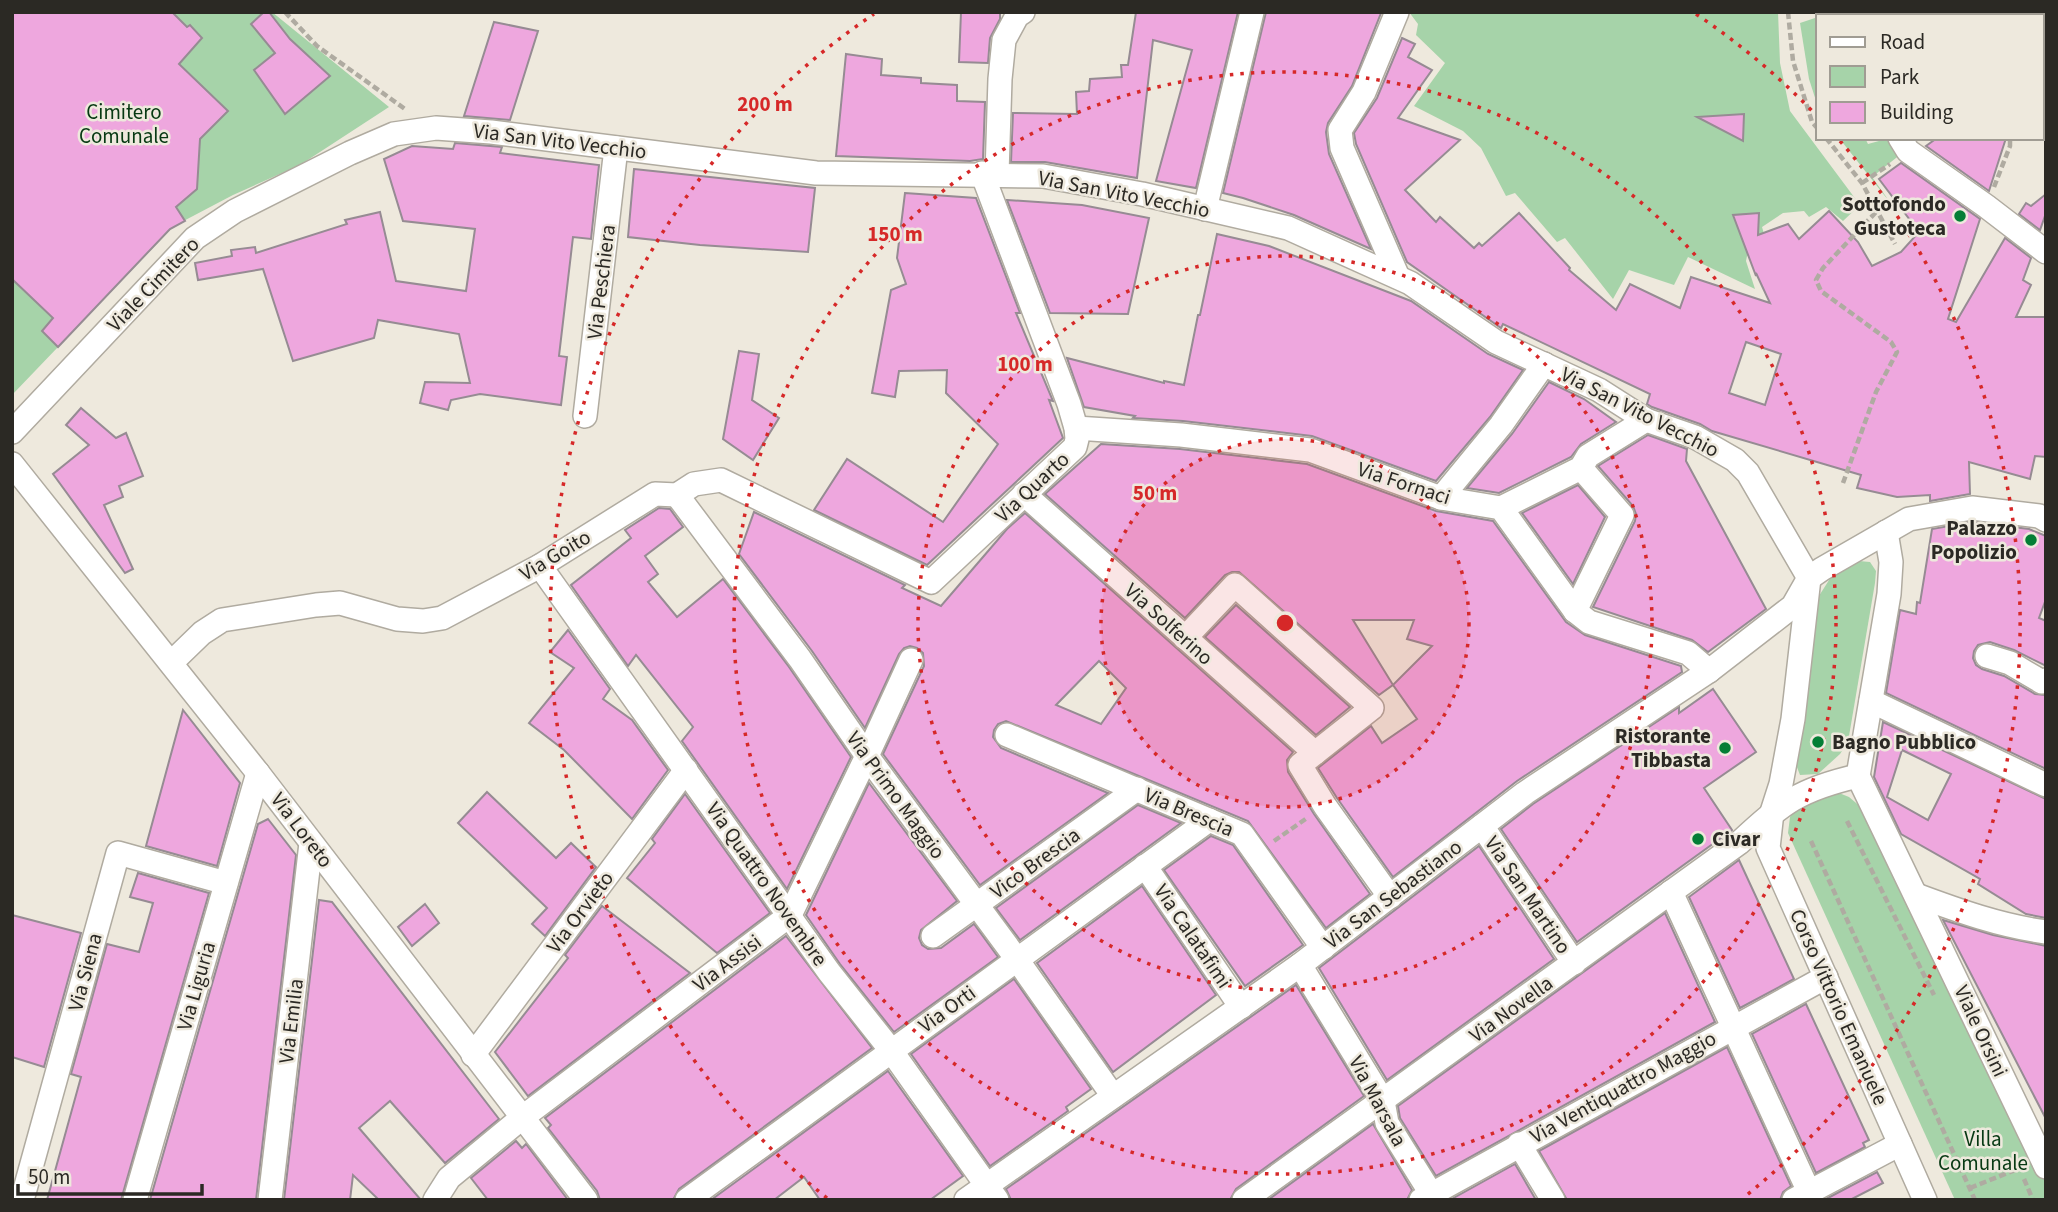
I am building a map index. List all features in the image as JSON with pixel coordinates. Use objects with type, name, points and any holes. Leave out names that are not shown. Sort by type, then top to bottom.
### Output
[{"type":"street","points":[[989,174],[1004,40],[1017,16],[1023,12]]},
{"type":"street","points":[[1205,209],[1252,12]]},
{"type":"street","points":[[1397,12],[1364,92],[1340,130],[1342,148],[1398,277]]},
{"type":"street","name":"Via San Vito Vecchio","points":[[436,128],[491,132],[816,173],[1043,176],[1142,194],[1288,228],[1410,283],[1496,342],[1599,390],[1646,420],[1695,437],[1735,460],[1748,474],[1809,578]]},
{"type":"street","name":"Viale Cimitero","points":[[12,432],[195,238],[235,211],[350,153],[394,134],[436,128]]},
{"type":"street","points":[[1904,145],[2046,252]]},
{"type":"street","name":"Via Peschiera","points":[[585,416],[617,148]]},
{"type":"street","name":"Via Quarto","points":[[931,582],[1074,447],[1077,439],[1076,428],[989,174]]},
{"type":"street","points":[[1441,498],[1501,425],[1544,364]]},
{"type":"street","points":[[1646,420],[1588,456],[1581,468],[1501,508],[1575,611],[1589,622],[1688,653],[1709,671]]},
{"type":"street","name":"Via Fornaci","points":[[1076,428],[1181,435],[1310,450],[1441,498],[1501,508]]},
{"type":"street","name":"Via Loreto","points":[[12,464],[312,843],[586,1200]]},
{"type":"street","points":[[1575,611],[1622,515],[1581,468]]},
{"type":"street","name":"Via Goito","points":[[171,663],[202,633],[222,621],[316,605],[340,603],[397,619],[423,621],[442,618],[540,566],[655,494],[677,495],[694,484],[720,480],[931,582]]},
{"type":"street","name":"Via Solferino","points":[[1024,494],[1185,638],[1308,759],[1325,806],[1390,897]]},
{"type":"street","name":"Via Primo Maggio","points":[[677,495],[800,659],[1113,1096]]},
{"type":"street","points":[[1809,578],[1909,519],[1972,508],[2039,516],[2046,520]]},
{"type":"street","points":[[1858,776],[1889,594],[1891,562],[1886,532]]},
{"type":"street","name":"Via Quattro Novembre","points":[[540,566],[829,972],[890,1049],[992,1193]]},
{"type":"street","name":"Via San Sebastiano","points":[[966,1200],[992,1193],[1113,1096],[1300,965],[1525,793],[1709,671],[1793,606],[1809,578]]},
{"type":"street","name":"Corso Vittorio Emanuele","points":[[1809,578],[1793,719],[1781,784],[1772,812],[1768,848],[1925,1200]]},
{"type":"street","points":[[1185,638],[1235,585],[1372,708],[1308,759]]},
{"type":"street","points":[[1987,656],[2010,663],[2035,680],[2046,680]]},
{"type":"street","name":"Via Assisi","points":[[435,1200],[449,1178],[523,1117],[790,915],[911,660]]},
{"type":"street","points":[[1871,701],[2046,785]]},
{"type":"street","name":"Via Brescia","points":[[1007,734],[1241,834],[1323,948]]},
{"type":"street","name":"Via Orvieto","points":[[473,1055],[686,770]]},
{"type":"street","name":"Via Liguria","points":[[135,1200],[257,773]]},
{"type":"street","name":"Via Novella","points":[[1244,1200],[1739,843],[1772,812],[1801,793],[1826,783],[1858,776]]},
{"type":"street","name":"Viale Orsini","points":[[1858,776],[2046,1167]]},
{"type":"street","name":"Vico Brescia","points":[[933,936],[1137,789]]},
{"type":"street","name":"Via Orti","points":[[687,1200],[890,1049],[1209,820]]},
{"type":"street","name":"Via San Martino","points":[[1482,826],[1574,963]]},
{"type":"street","name":"Via Emilia","points":[[270,1200],[312,843]]},
{"type":"street","name":"Via Siena","points":[[22,1200],[117,853],[226,883]]},
{"type":"street","name":"Via Calatafimi","points":[[1145,866],[1241,1007]]},
{"type":"street","points":[[1671,892],[1734,1027],[1802,1196],[1900,1144]]},
{"type":"street","points":[[1916,895],[1964,913],[2046,932]]},
{"type":"street","name":"Via Marsala","points":[[1300,965],[1383,1101],[1387,1123],[1429,1198]]},
{"type":"street","name":"Via Ventiquattro Maggio","points":[[1429,1198],[1519,1144],[1826,976]]},
{"type":"street","points":[[1519,1144],[1553,1200]]},
{"type":"path","points":[[285,12],[317,46],[388,99],[436,128]]},
{"type":"path","points":[[1788,12],[1793,61],[1812,122],[1816,127]]},
{"type":"path","points":[[1828,140],[1862,183],[1895,244]]},
{"type":"path","points":[[1986,206],[2010,140]]},
{"type":"path","points":[[1862,183],[1904,145]]},
{"type":"path","points":[[1843,483],[1877,392],[1897,352],[1891,342],[1821,290],[1816,280],[1823,268],[1877,211]]},
{"type":"path","points":[[1255,853],[1325,806]]},
{"type":"path","points":[[1811,841],[1975,1200]]},
{"type":"path","points":[[1970,1188],[2020,1168]]},
{"type":"green space","name":"Cimitero Comunale","points":[[12,12],[272,12],[389,107],[300,165],[233,195],[174,226],[12,395]]},
{"type":"green space","points":[[1409,12],[1778,12],[1780,63],[1790,111],[1860,205],[1843,221],[1826,207],[1809,217],[1804,211],[1783,213],[1762,227],[1767,244],[1747,256],[1746,261],[1755,289],[1688,257],[1674,285],[1629,270],[1613,299],[1565,238],[1557,242],[1515,193],[1506,196],[1481,148],[1463,131],[1414,106],[1445,63],[1416,35],[1418,24]]},
{"type":"green space","points":[[1816,18],[1816,101],[1809,79],[1800,23]]},
{"type":"green space","points":[[1841,140],[1866,140],[1868,144],[1891,140],[1901,154],[1872,177],[1892,205]]},
{"type":"green space","points":[[1859,561],[1870,562],[1876,571],[1848,742],[1840,754],[1818,774],[1800,775],[1795,762],[1817,599],[1831,577]]},
{"type":"green space","name":"Villa Comunale","points":[[1834,791],[1849,797],[1862,808],[2046,1173],[2046,1200],[1955,1200],[1788,833],[1790,817],[1800,801]]},
{"type":"building","name":"Cimitero Comunale","points":[[12,12],[172,12],[202,38],[179,64],[228,111],[200,139],[197,189],[176,207],[185,221],[170,229],[58,347],[42,331],[53,318],[12,279]]},
{"type":"building","points":[[264,12],[269,12],[290,39],[330,76],[285,114],[254,70],[275,53],[251,24]]},
{"type":"building","points":[[961,12],[1000,12],[1000,19],[990,38],[988,63],[959,62]]},
{"type":"building","points":[[1136,12],[1238,12],[1196,188],[1156,181],[1192,50],[1153,40],[1137,178],[1045,162],[1011,162],[1013,113],[1077,114],[1076,92],[1089,91],[1090,79],[1122,77],[1121,65],[1128,65]]},
{"type":"building","points":[[1266,12],[1381,13],[1352,86],[1328,123],[1326,132],[1329,154],[1371,249],[1294,215],[1223,193]]},
{"type":"building","points":[[494,22],[538,31],[510,120],[464,116]]},
{"type":"building","points":[[1402,38],[1415,44],[1408,57],[1432,70],[1398,118],[1460,140],[1405,190],[1436,222],[1440,217],[1474,248],[1479,243],[1482,246],[1519,213],[1569,270],[1616,310],[1630,284],[1680,308],[1691,277],[1770,303],[1756,273],[1756,276],[1733,215],[1759,213],[1758,235],[1788,224],[1799,239],[1829,211],[1858,242],[1872,266],[1901,252],[1919,232],[1879,179],[1901,163],[1980,219],[1948,319],[1956,322],[2005,238],[2031,258],[2023,280],[2031,285],[2016,317],[2046,317],[2046,457],[2035,456],[2030,479],[1969,462],[1970,494],[1930,501],[1930,495],[1897,497],[1857,488],[1861,475],[1712,431],[1652,407],[1647,404],[1650,394],[1503,324],[1501,328],[1407,262],[1356,144],[1354,133],[1377,98]],"holes":[[[1746,342],[1781,354],[1765,405],[1729,393]]]},
{"type":"building","points":[[846,54],[882,59],[881,75],[921,78],[921,83],[957,85],[957,101],[985,102],[983,159],[970,161],[836,156]]},
{"type":"building","points":[[1744,114],[1743,141],[1697,117]]},
{"type":"building","points":[[1934,140],[2005,140],[1989,191],[1926,146]]},
{"type":"building","points":[[455,143],[502,147],[500,153],[599,165],[591,239],[573,237],[559,356],[567,357],[561,405],[480,394],[451,400],[448,410],[420,403],[425,382],[470,383],[459,334],[378,320],[374,338],[293,361],[263,269],[198,280],[195,263],[232,256],[231,250],[255,247],[256,253],[347,224],[345,220],[380,212],[396,281],[466,291],[475,229],[403,221],[384,159],[412,146],[453,149]]},
{"type":"building","points":[[634,169],[815,188],[808,252],[628,237]]},
{"type":"building","points":[[905,193],[976,198],[1020,313],[1016,313],[1053,401],[1049,400],[1063,438],[927,565],[814,510],[847,459],[943,522],[998,444],[946,393],[947,370],[899,371],[895,397],[872,393],[891,290],[906,284],[897,258]]},
{"type":"building","points":[[2046,194],[2046,213],[2040,230],[2019,214],[2026,203],[2031,206]]},
{"type":"building","points":[[1007,200],[1082,205],[1149,218],[1128,314],[1050,313]]},
{"type":"building","points":[[1217,234],[1269,246],[1411,301],[1488,354],[1523,370],[1490,417],[1436,481],[1312,436],[1133,418],[1135,416],[1084,407],[1067,358],[1164,383],[1184,385]]},
{"type":"building","points":[[739,351],[759,354],[752,400],[779,418],[753,460],[723,439]]},
{"type":"building","points":[[1549,382],[1584,399],[1616,422],[1581,444],[1571,457],[1499,493],[1467,488],[1512,434]]},
{"type":"building","points":[[81,408],[116,438],[126,433],[143,476],[119,486],[123,497],[104,505],[133,569],[125,573],[53,474],[89,445],[66,425]]},
{"type":"building","points":[[1648,435],[1687,449],[1686,461],[1766,609],[1708,652],[1692,640],[1593,607],[1636,514],[1633,506],[1598,466]]},
{"type":"building","points":[[1101,444],[1180,449],[1307,464],[1436,511],[1493,521],[1566,622],[1585,635],[1681,666],[1682,672],[1517,781],[1393,877],[1318,768],[1371,726],[1382,743],[1417,719],[1393,685],[1379,695],[1239,572],[1225,575],[1185,618],[1045,494]],"holes":[[[1353,620],[1414,620],[1407,639],[1432,646],[1393,685]]]},
{"type":"building","points":[[1578,485],[1605,517],[1573,584],[1522,513]]},
{"type":"building","points":[[659,508],[670,509],[683,527],[645,556],[658,574],[648,582],[677,617],[723,579],[789,667],[851,757],[787,889],[682,741],[693,727],[636,655],[628,666],[571,585],[631,538],[625,530]]},
{"type":"building","points":[[754,512],[905,585],[902,588],[941,606],[1007,529],[1025,513],[1293,752],[1287,760],[1288,772],[1370,894],[1326,928],[1248,821],[1006,721],[998,724],[994,730],[993,737],[1001,748],[1108,793],[980,885],[883,754],[924,666],[923,653],[910,646],[899,654],[865,728],[812,651],[739,554]],"holes":[[[1099,661],[1126,688],[1101,724],[1056,705]]]},
{"type":"building","points":[[1972,522],[2029,529],[2046,536],[2046,599],[2039,618],[2046,621],[2046,666],[2014,650],[1990,642],[1978,645],[1973,658],[1976,665],[1982,669],[2004,676],[2035,694],[2046,695],[2046,769],[1886,693],[1900,610],[1916,614],[1932,529]]},
{"type":"building","points":[[1236,605],[1350,707],[1316,735],[1205,637]]},
{"type":"building","points":[[568,630],[610,689],[603,699],[632,720],[668,770],[632,819],[564,750],[529,723],[574,668],[550,652]]},
{"type":"building","points":[[1713,689],[1756,752],[1704,788],[1732,830],[1577,942],[1501,829],[1533,804],[1679,707],[1679,713]]},
{"type":"building","points":[[183,710],[240,783],[217,866],[146,846]]},
{"type":"building","points":[[1883,722],[2046,799],[2046,918],[2026,914],[1978,884],[1980,879],[1901,834],[1874,777]],"holes":[[[1902,750],[1951,774],[1928,820],[1887,797]]]},
{"type":"building","points":[[869,783],[957,901],[921,930],[919,938],[922,945],[928,949],[941,948],[974,924],[998,957],[894,1032],[840,964],[806,915]]},
{"type":"building","points":[[487,792],[556,858],[571,843],[596,867],[545,936],[532,924],[547,908],[458,823]]},
{"type":"building","points":[[685,794],[770,913],[717,953],[627,878],[655,843],[652,839]]},
{"type":"building","points":[[1138,805],[1181,823],[1020,940],[996,908]]},
{"type":"building","points":[[268,819],[296,855],[256,1200],[150,1200],[258,824]]},
{"type":"building","points":[[1211,836],[1233,845],[1303,945],[1245,986],[1164,870]]},
{"type":"building","points":[[1479,846],[1554,959],[1387,1080],[1319,968]]},
{"type":"building","points":[[1739,860],[1794,979],[1740,1008],[1689,897]]},
{"type":"building","points":[[138,873],[209,893],[121,1200],[47,1200],[81,1077],[71,1074],[107,944],[139,952],[153,903],[130,897]]},
{"type":"building","points":[[1142,886],[1216,995],[1113,1072],[1037,963]]},
{"type":"building","points":[[319,900],[332,902],[499,1119],[445,1163],[390,1101],[359,1128],[421,1200],[379,1200],[353,1175],[350,1200],[284,1200]]},
{"type":"building","points":[[425,904],[439,923],[412,946],[398,927]]},
{"type":"building","points":[[602,906],[690,973],[528,1096],[495,1052],[568,958],[565,955]]},
{"type":"building","points":[[1665,913],[1715,1022],[1436,1176],[1400,1118],[1398,1106]]},
{"type":"building","points":[[12,915],[81,933],[44,1067],[12,1057]]},
{"type":"building","points":[[1943,920],[1993,935],[2046,946],[2046,1119]]},
{"type":"building","points":[[786,936],[872,1048],[679,1189],[673,1200],[600,1200],[597,1191],[548,1128],[551,1125],[545,1118]]},
{"type":"building","points":[[1014,979],[1091,1089],[1066,1107],[1068,1111],[990,1166],[911,1054]]},
{"type":"building","points":[[1296,985],[1364,1096],[1236,1189],[1230,1200],[1011,1200],[1006,1189]]},
{"type":"building","points":[[1806,1004],[1869,1140],[1863,1143],[1865,1147],[1816,1173],[1752,1034]]},
{"type":"building","points":[[1727,1047],[1791,1186],[1783,1192],[1780,1200],[1567,1200],[1539,1151]]},
{"type":"building","points":[[888,1071],[963,1176],[930,1200],[820,1200],[804,1177],[774,1200],[711,1200]]},
{"type":"building","points":[[1373,1124],[1412,1190],[1407,1200],[1268,1200]]},
{"type":"building","points":[[516,1141],[522,1148],[526,1144],[568,1200],[488,1200],[471,1178]]},
{"type":"building","points":[[1515,1164],[1536,1200],[1450,1200]]},
{"type":"building","points":[[1877,1172],[1883,1183],[1850,1200],[1824,1200]]},
{"type":"place","name":"Sottofondo Gustoteca","points":[[1960,216]]},
{"type":"place","name":"Palazzo Popolizio","points":[[2031,540]]},
{"type":"place","name":"Bagno Pubblico","points":[[1818,742]]},
{"type":"place","name":"Ristorante Tibbasta","points":[[1725,748]]},
{"type":"place","name":"Civar","points":[[1698,839]]}]
